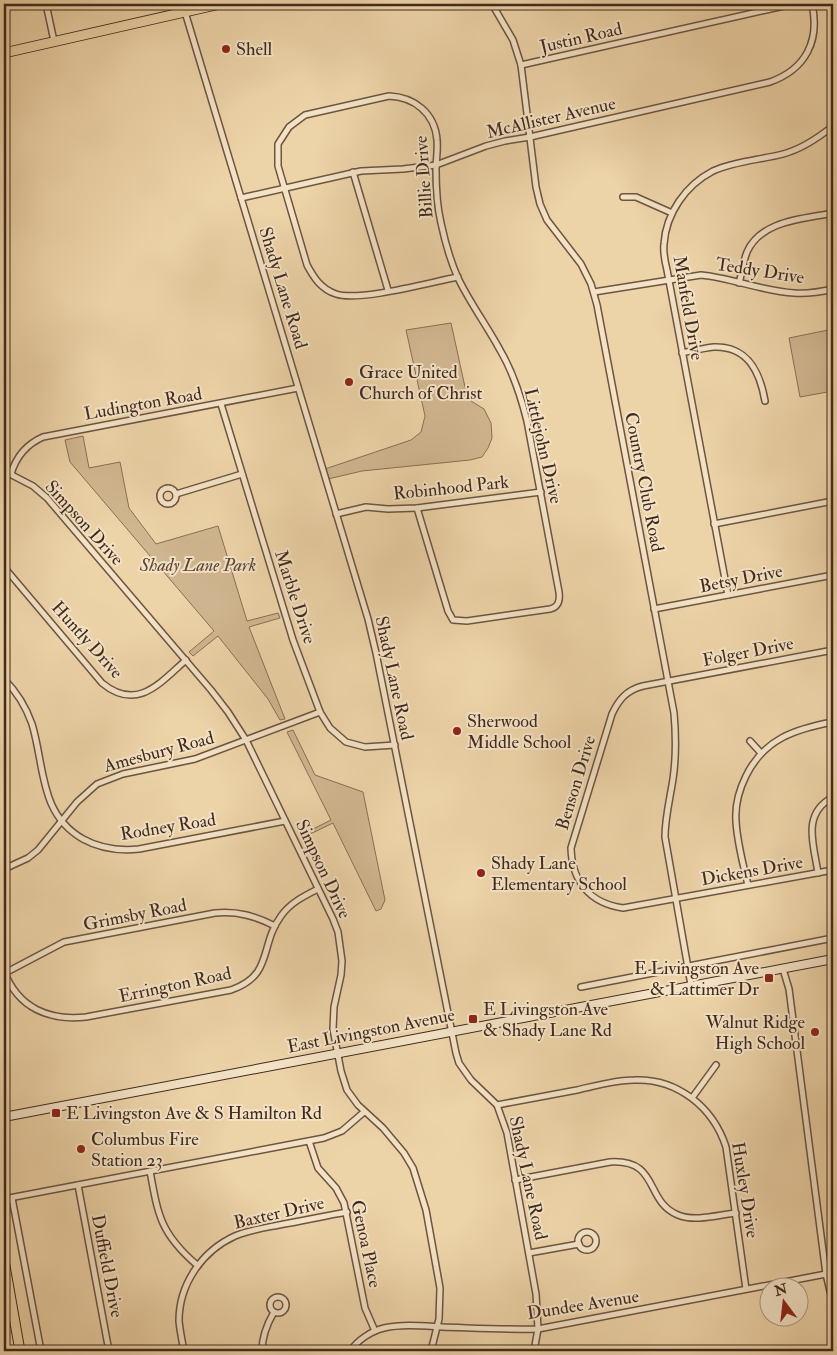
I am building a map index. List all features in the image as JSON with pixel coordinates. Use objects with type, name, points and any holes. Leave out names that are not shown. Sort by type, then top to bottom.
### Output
[{"type":"main road","points":[[4,53],[220,4]]},
{"type":"main road","name":"East Livingston Avenue","points":[[4,1117],[833,959]]},
{"type":"main road","points":[[4,1260],[20,1351]]},
{"type":"street","points":[[46,4],[54,41]]},
{"type":"street","name":"Country Club Road","points":[[492,4],[513,40],[520,65],[536,187],[543,212],[556,234],[580,264],[594,292],[674,713],[676,741],[674,772],[665,823],[665,837],[691,986]]},
{"type":"street","name":"Justin Road","points":[[520,65],[793,4]]},
{"type":"street","name":"McAllister Avenue","points":[[241,198],[353,172],[436,165],[486,146],[505,141],[530,137],[779,79],[803,60],[812,43],[814,23],[812,4]]},
{"type":"street","name":"Shady Lane Road","points":[[185,12],[368,619],[456,1053],[465,1072],[497,1105],[507,1133],[536,1294],[538,1329],[534,1351]]},
{"type":"street","name":"Billie Drive","points":[[284,188],[277,158],[278,144],[283,134],[300,117],[312,112],[381,97],[401,97],[413,101],[426,111],[437,137],[436,192],[449,255],[458,277]]},
{"type":"street","name":"Manfeld Drive","points":[[728,595],[668,280],[664,244],[672,213],[683,196],[698,181],[714,171],[730,165],[784,154],[810,143],[833,126]]},
{"type":"street","points":[[353,172],[388,290]]},
{"type":"street","points":[[284,188],[307,265],[321,286],[329,291],[344,296],[361,296],[458,277]]},
{"type":"street","points":[[623,197],[636,197],[672,213]]},
{"type":"street","points":[[739,283],[748,251],[753,242],[765,232],[781,224],[833,213]]},
{"type":"street","name":"Teddy Drive","points":[[594,292],[700,276],[792,293],[806,294],[833,289]]},
{"type":"street","name":"Littlejohn Drive","points":[[417,508],[453,620],[550,609],[558,605],[560,596],[527,421],[520,395],[501,351],[458,277]]},
{"type":"street","points":[[682,353],[714,347],[736,351],[754,365],[761,379],[765,401]]},
{"type":"street","name":"Ludington Road","points":[[11,474],[23,452],[31,443],[43,437],[298,388]]},
{"type":"street","name":"Marble Drive","points":[[221,404],[293,640],[320,712],[330,728],[346,742],[365,747],[394,745]]},
{"type":"street","name":"Simpson Drive","points":[[4,471],[33,486],[46,498],[186,660],[228,712],[246,740],[333,919],[340,947],[341,975],[332,1017],[347,1090],[364,1112],[383,1128],[404,1153],[414,1168],[421,1188],[439,1276],[440,1309],[432,1351]]},
{"type":"street","points":[[176,494],[242,474]]},
{"type":"street","name":"Robinhood Park","points":[[336,514],[366,507],[388,509],[417,508],[540,492]]},
{"type":"street","points":[[714,524],[833,501]]},
{"type":"street","name":"Huntly Drive","points":[[4,567],[110,690],[128,695],[142,694],[149,691],[186,660]]},
{"type":"street","name":"Betsy Drive","points":[[654,609],[833,575]]},
{"type":"street","name":"Folger Drive","points":[[668,682],[833,650]]},
{"type":"street","points":[[4,679],[21,700],[31,723],[48,795],[61,822]]},
{"type":"street","name":"Benson Drive","points":[[668,682],[636,688],[629,691],[618,702],[612,714],[572,844],[571,854],[573,869],[583,888],[607,905],[632,908],[676,899]]},
{"type":"street","name":"Amesbury Road","points":[[4,869],[28,858],[43,845],[84,794],[106,780],[123,774],[196,759],[320,712]]},
{"type":"street","points":[[748,885],[737,828],[737,805],[743,782],[754,762],[770,745],[784,736],[802,729],[833,722]]},
{"type":"street","points":[[750,741],[762,753]]},
{"type":"street","points":[[818,873],[812,839],[812,826],[817,811],[833,797]]},
{"type":"street","name":"Rodney Road","points":[[61,822],[90,843],[123,851],[285,821]]},
{"type":"street","name":"Dickens Drive","points":[[676,899],[833,870]]},
{"type":"street","name":"Errington Road","points":[[4,972],[19,995],[40,1011],[62,1018],[86,1017],[230,990],[249,982],[262,966],[274,926],[281,916],[293,904],[318,889]]},
{"type":"street","name":"Grimsby Road","points":[[4,972],[64,942],[215,913],[236,912],[249,914],[274,926]]},
{"type":"street","points":[[580,987],[833,938]]},
{"type":"street","points":[[783,969],[788,989],[826,1274],[833,1304]]},
{"type":"street","points":[[692,1098],[716,1065]]},
{"type":"street","name":"Huxley Drive","points":[[497,1105],[634,1080],[653,1081],[670,1086],[692,1098],[709,1114],[724,1140],[729,1160],[746,1289]]},
{"type":"street","points":[[4,1199],[324,1138],[342,1131],[364,1112]]},
{"type":"street","name":"Genoa Place","points":[[309,1141],[318,1168],[341,1195],[347,1212],[365,1308],[375,1331]]},
{"type":"street","points":[[515,1180],[610,1162],[624,1162],[641,1170],[649,1179],[660,1201],[679,1215],[696,1217],[736,1213]]},
{"type":"street","points":[[150,1171],[156,1206],[167,1232],[174,1244],[197,1265]]},
{"type":"street","name":"Duffield Drive","points":[[78,1185],[109,1351]]},
{"type":"street","points":[[12,1198],[41,1351]]},
{"type":"street","name":"Baxter Drive","points":[[184,1351],[179,1321],[180,1308],[185,1288],[197,1265],[206,1256],[222,1243],[244,1233],[347,1212]]},
{"type":"street","points":[[529,1253],[579,1244]]},
{"type":"street","name":"Dundee Avenue","points":[[350,1351],[375,1331],[400,1326],[538,1329],[826,1274]]},
{"type":"street","points":[[262,1351],[262,1343],[274,1312]]},
{"type":"green space","points":[[451,323],[465,387],[471,401],[484,409],[491,423],[492,438],[482,457],[470,460],[362,471],[328,479],[325,469],[411,440],[421,432],[425,416],[406,330]]},
{"type":"green space","points":[[833,329],[833,391],[800,397],[789,338]]},
{"type":"green space","name":"Shady Lane Park","points":[[83,436],[89,468],[120,462],[129,508],[156,544],[218,526],[247,621],[278,613],[280,618],[249,627],[285,719],[280,720],[268,699],[218,636],[193,656],[189,652],[214,631],[70,462],[65,440]]},
{"type":"green space","points":[[293,730],[315,775],[363,792],[385,900],[381,909],[376,911],[333,823],[302,838],[301,835],[331,820],[287,732]]},
{"type":"place","name":"Shell","points":[[226,49]]},
{"type":"place","name":"Grace United Church of Christ","points":[[349,382]]},
{"type":"place","name":"Sherwood Middle School","points":[[457,731]]},
{"type":"place","name":"Shady Lane Elementary School","points":[[481,873]]},
{"type":"place","name":"E Livingston Ave & Lattimer Dr","points":[[769,978]]},
{"type":"place","name":"E Livingston Ave & Shady Lane Rd","points":[[473,1019]]},
{"type":"place","name":"Walnut Ridge High School","points":[[815,1032]]},
{"type":"place","name":"E Livingston Ave & S Hamilton Rd","points":[[56,1113]]},
{"type":"place","name":"Columbus Fire Station 23","points":[[81,1149]]}]
